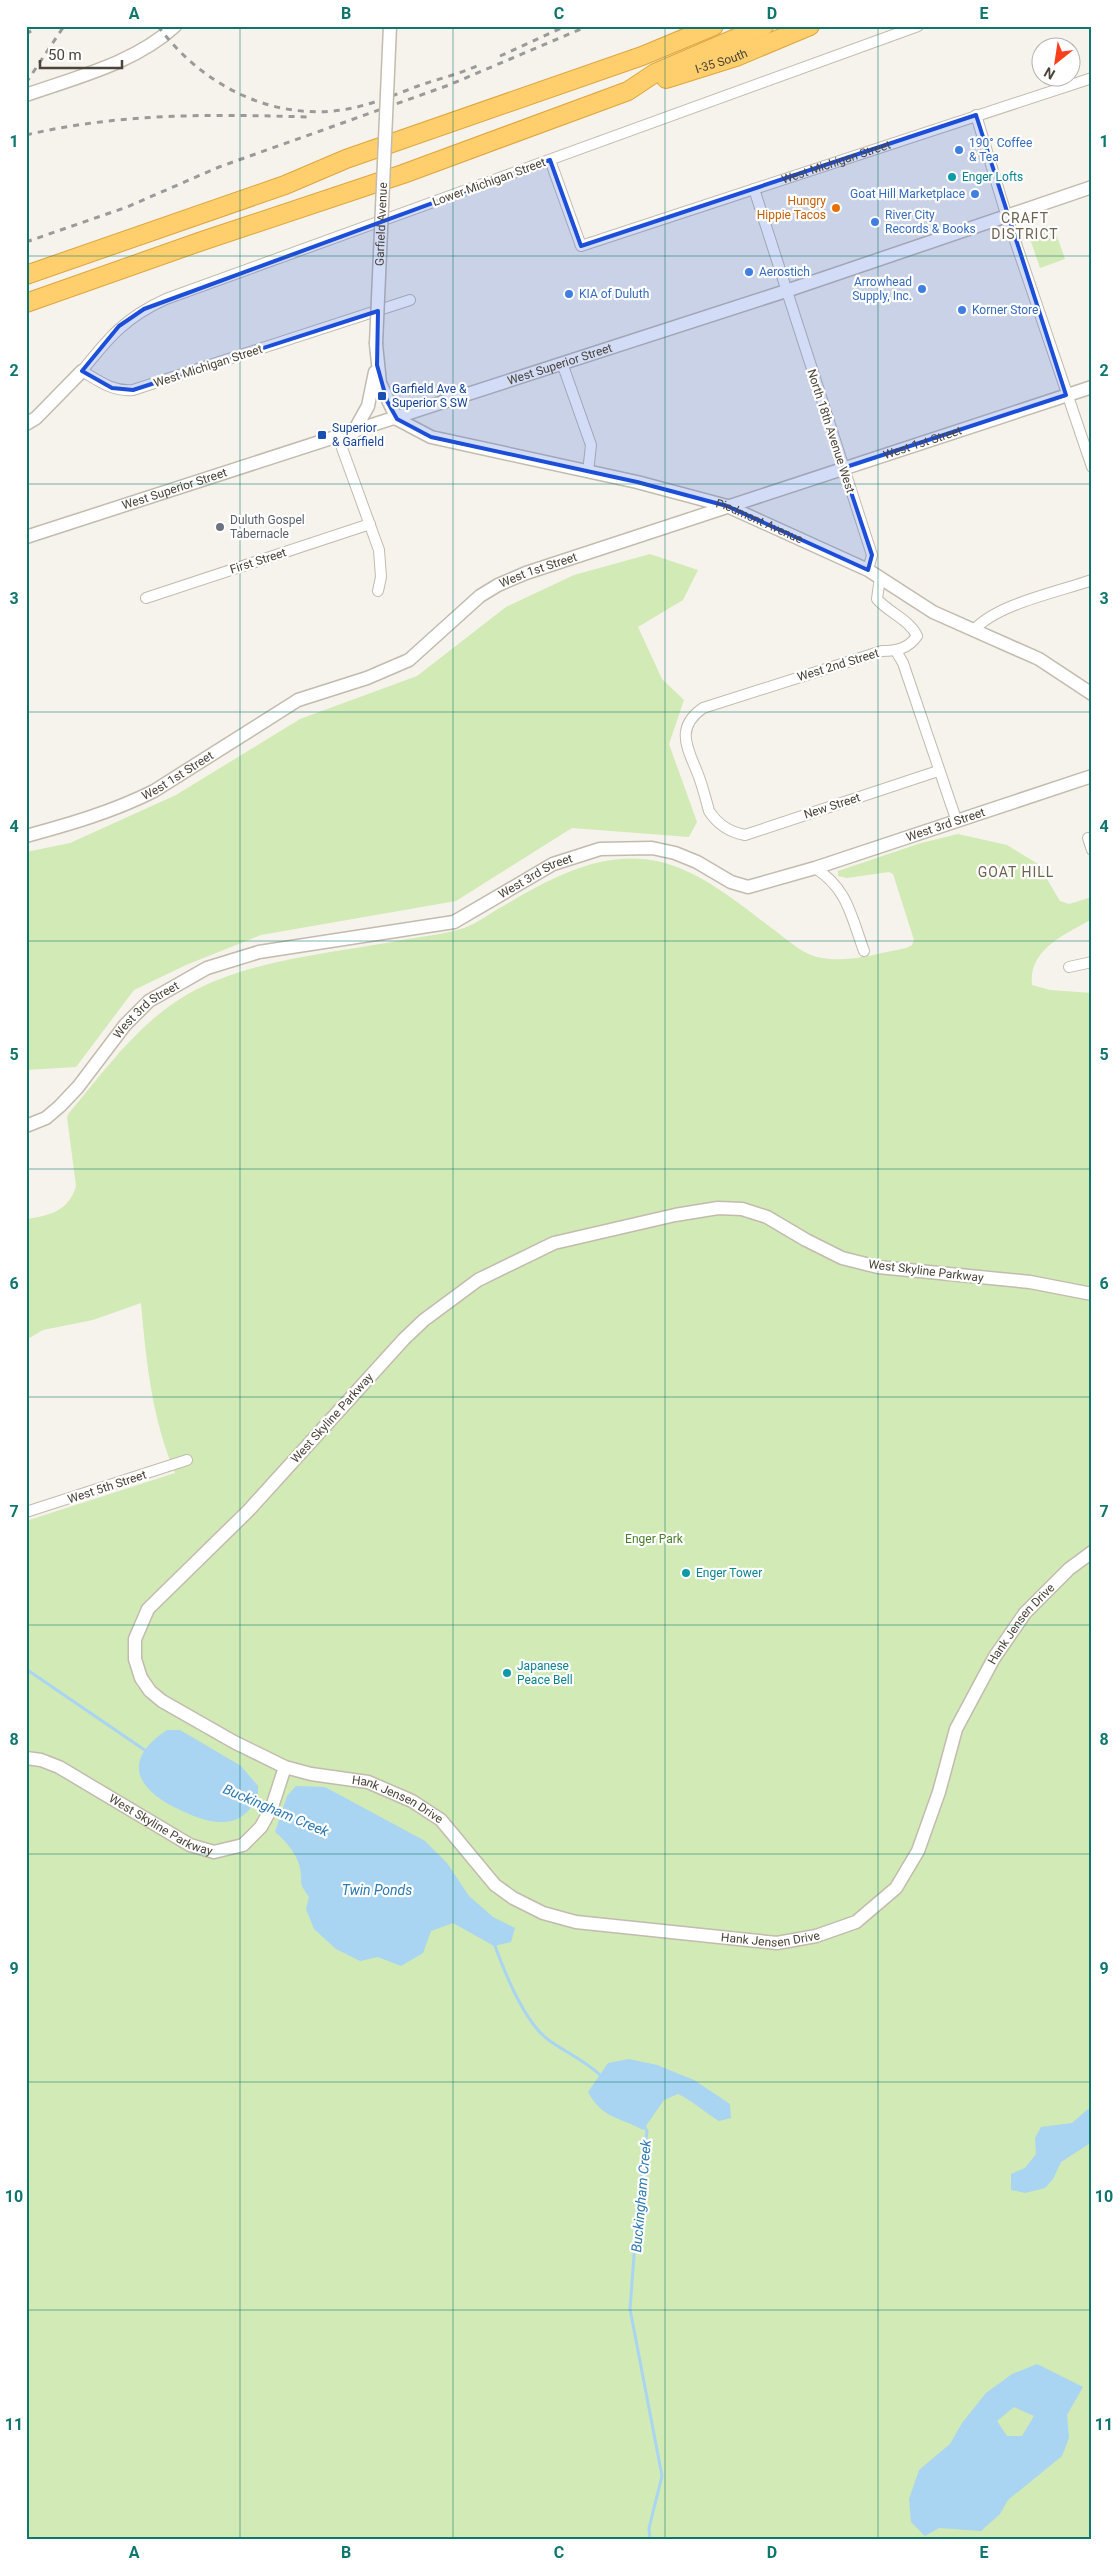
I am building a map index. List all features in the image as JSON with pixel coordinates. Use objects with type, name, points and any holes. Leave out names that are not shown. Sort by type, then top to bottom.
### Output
[{"type":"highway","points":[[642,56],[699,26]]},
{"type":"highway","points":[[26,274],[285,185],[346,159],[642,56],[714,26]]},
{"type":"highway","points":[[26,303],[202,241],[396,176],[628,91],[655,72],[764,26]]},
{"type":"highway","name":"I-35 South","points":[[628,91],[736,57],[810,26]]},
{"type":"street","points":[[26,95],[120,62],[160,39],[175,26]]},
{"type":"street","name":"Garfield Avenue","points":[[390,26],[376,344],[380,382],[396,419]]},
{"type":"street","name":"Lower Michigan Street","points":[[82,371],[119,326],[151,306],[918,26]]},
{"type":"street","name":"West Michigan Street","points":[[550,160],[580,246],[1092,78]]},
{"type":"street","points":[[976,115],[1006,214],[1092,467]]},
{"type":"street","name":"West Superior Street","points":[[26,537],[396,419],[786,291],[1006,214],[1092,187]]},
{"type":"street","name":"North 18th Avenue West","points":[[754,189],[872,556],[868,570]]},
{"type":"street","name":"West Michigan Street","points":[[82,371],[112,388],[122,391],[133,390],[410,300]]},
{"type":"street","points":[[562,363],[591,445],[588,472]]},
{"type":"street","points":[[353,432],[368,406],[377,365]]},
{"type":"street","points":[[26,424],[36,418],[82,371]]},
{"type":"street","name":"West 1st Street","points":[[26,836],[109,812],[154,792],[298,700],[367,678],[409,660],[463,610],[498,585],[526,573],[1092,387]]},
{"type":"street","name":"Piedmont Avenue","points":[[396,419],[431,437],[637,482],[727,506],[868,570],[933,612],[1039,659],[1092,694]]},
{"type":"street","points":[[338,437],[379,550],[381,566],[378,591]]},
{"type":"street","name":"First Street","points":[[146,598],[370,524]]},
{"type":"street","name":"West 2nd Street","points":[[726,829],[715,820],[709,811],[685,742],[688,724],[694,715],[703,708],[882,650],[896,651],[913,642],[917,636],[914,629],[884,608],[878,599],[880,577]]},
{"type":"street","points":[[974,630],[982,621],[999,611],[1092,580]]},
{"type":"street","points":[[896,651],[903,663],[956,820]]},
{"type":"street","name":"New Street","points":[[726,829],[745,835],[938,771]]},
{"type":"street","name":"West 3rd Street","points":[[26,1126],[46,1118],[60,1106],[78,1087],[125,1025],[149,1001],[207,968],[258,952],[454,922],[554,864],[600,849],[652,848],[675,853],[697,862],[731,882],[748,887],[815,868],[1092,776]]},
{"type":"street","points":[[1088,838],[1092,850]]},
{"type":"street","points":[[815,868],[831,878],[838,886],[846,900],[864,951]]},
{"type":"street","points":[[1069,967],[1092,962]]},
{"type":"street","name":"West Skyline Parkway","points":[[26,1758],[41,1760],[59,1767],[190,1845],[214,1852],[243,1845],[267,1817],[286,1767],[234,1742],[162,1701],[150,1691],[141,1678],[135,1659],[135,1639],[138,1626],[158,1597],[204,1556],[249,1510],[404,1338],[424,1320],[478,1280],[554,1243],[675,1215],[718,1208],[742,1209],[767,1217],[842,1258],[878,1267],[1030,1282],[1092,1294]]},
{"type":"street","name":"West 5th Street","points":[[26,1512],[187,1460]]},
{"type":"street","name":"Hank Jensen Drive","points":[[286,1767],[311,1774],[368,1782],[412,1801],[442,1820],[495,1885],[512,1898],[543,1913],[576,1922],[777,1943],[816,1936],[856,1922],[896,1888],[918,1850],[939,1792],[956,1729],[994,1658],[1025,1613],[1069,1569],[1092,1552]]},
{"type":"highlighted area","points":[[976,115],[1066,395],[843,468],[872,555],[868,570],[727,506],[637,482],[431,437],[397,419],[387,401],[377,365],[378,311],[133,390],[112,388],[82,371],[119,326],[144,309],[550,160],[581,246]]},
{"type":"green space","points":[[1053,225],[1065,259],[1040,268],[1028,233]]},
{"type":"green space","points":[[650,554],[698,570],[683,600],[638,627],[662,679],[684,700],[669,744],[697,822],[689,837],[572,828],[456,901],[261,935],[186,965],[134,990],[76,1067],[26,1070],[26,852],[70,843],[176,795],[300,719],[417,676],[506,607],[574,575]]},
{"type":"green space","name":"Enger Park","points":[[958,834],[1007,845],[1038,864],[1060,901],[1069,904],[1092,897],[1092,919],[1061,937],[1042,952],[1032,972],[1032,985],[1050,990],[1092,993],[1092,2540],[26,2540],[26,1521],[175,1473],[155,1411],[145,1346],[141,1303],[93,1320],[43,1330],[26,1340],[26,1219],[57,1211],[63,1207],[73,1194],[76,1186],[67,1117],[69,1113],[124,1048],[154,1018],[188,994],[213,982],[267,964],[436,935],[464,928],[543,884],[582,867],[602,862],[622,859],[643,859],[680,868],[695,875],[738,902],[798,948],[816,957],[832,959],[853,958],[906,948],[912,945],[914,940],[893,874],[889,872],[847,878],[838,876],[838,871],[921,843]]},
{"type":"water","points":[[167,1730],[180,1730],[241,1766],[258,1786],[258,1800],[248,1812],[235,1820],[214,1822],[187,1813],[165,1802],[153,1793],[145,1784],[140,1774],[139,1764],[143,1753],[152,1742]]},
{"type":"water","name":"Twin Ponds","points":[[296,1786],[325,1787],[425,1841],[447,1863],[469,1896],[493,1917],[515,1928],[511,1942],[494,1946],[453,1923],[431,1931],[423,1953],[401,1966],[378,1957],[360,1961],[336,1949],[314,1929],[306,1909],[309,1897],[302,1885],[297,1858],[275,1832],[287,1796]]},
{"type":"water","points":[[629,2059],[657,2065],[694,2080],[730,2104],[731,2118],[719,2121],[678,2094],[664,2100],[643,2130],[605,2112],[588,2092],[608,2063]]},
{"type":"water","points":[[1088,2109],[1092,2109],[1092,2142],[1061,2162],[1053,2179],[1045,2188],[1025,2193],[1011,2190],[1011,2174],[1025,2168],[1036,2154],[1035,2138],[1041,2127],[1072,2123]]},
{"type":"water","points":[[1037,2364],[1083,2387],[1067,2415],[1069,2438],[1062,2456],[1008,2500],[1000,2514],[981,2531],[939,2528],[925,2536],[911,2522],[909,2499],[919,2470],[950,2444],[962,2423],[986,2393],[1012,2374]],"holes":[[[1014,2407],[1034,2416],[1022,2436],[1007,2436],[997,2421]]]},
{"type":"waterway","name":"Buckingham Creek","points":[[26,1669],[149,1753]]},
{"type":"waterway","name":"Buckingham Creek","points":[[255,1799],[270,1804]]},
{"type":"waterway","name":"Buckingham Creek","points":[[494,1943],[516,1996],[532,2022],[550,2041],[583,2061],[601,2076]]},
{"type":"waterway","name":"Buckingham Creek","points":[[643,2124],[647,2131],[638,2202],[630,2309],[662,2476],[649,2528],[650,2540]]},
{"type":"railway","points":[[26,34],[39,26]]},
{"type":"railway","points":[[26,83],[64,26]]},
{"type":"railway","points":[[158,26],[176,48],[219,83],[244,96],[270,105],[297,111],[325,112],[361,106],[479,65]]},
{"type":"railway","points":[[500,56],[566,26]]},
{"type":"railway","points":[[26,242],[127,207],[219,167],[449,85],[588,26]]},
{"type":"railway","points":[[26,135],[96,122],[131,119],[237,115],[307,117]]},
{"type":"place","name":"190° Coffee & Tea","points":[[959,150]]},
{"type":"place","name":"Enger Lofts","points":[[952,177]]},
{"type":"place","name":"Goat Hill Marketplace","points":[[975,194]]},
{"type":"place","name":"Hungry Hippie Tacos","points":[[836,208]]},
{"type":"place","name":"River City Records & Books","points":[[875,222]]},
{"type":"place","name":"Aerostich","points":[[749,272]]},
{"type":"place","name":"Arrowhead Supply, Inc.","points":[[922,289]]},
{"type":"place","name":"KIA of Duluth","points":[[569,294]]},
{"type":"place","name":"Korner Store","points":[[962,310]]},
{"type":"place","name":"Garfield Ave & Superior S SW","points":[[382,396]]},
{"type":"place","name":"Superior & Garfield","points":[[322,435]]},
{"type":"place","name":"Duluth Gospel Tabernacle","points":[[220,527]]},
{"type":"place","name":"Enger Tower","points":[[686,1573]]},
{"type":"place","name":"Japanese Peace Bell","points":[[507,1673]]},
{"type":"district","name":"CRAFT DISTRICT","points":[[1025,226]]},
{"type":"district","name":"GOAT HILL","points":[[1016,872]]}]
